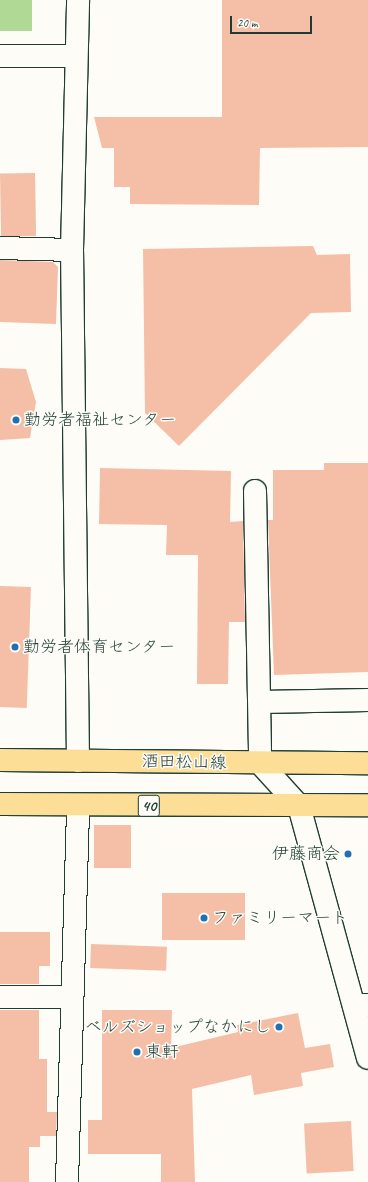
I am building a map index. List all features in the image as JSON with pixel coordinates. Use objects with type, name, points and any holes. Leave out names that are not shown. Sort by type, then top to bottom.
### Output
[{"type":"main road","name":"酒田松山線","points":[[0,760],[368,763]]},
{"type":"main road","name":"40","points":[[0,804],[368,805]]},
{"type":"street","points":[[78,0],[75,56],[72,250],[78,761]]},
{"type":"street","points":[[0,56],[75,56]]},
{"type":"street","points":[[0,248],[72,250]]},
{"type":"street","points":[[255,492],[260,763],[299,806],[361,1005],[368,1058]]},
{"type":"street","points":[[260,702],[368,700]]},
{"type":"street","points":[[67,1182],[71,997],[78,805]]},
{"type":"street","points":[[0,997],[71,997]]},
{"type":"green space","points":[[0,0],[32,0],[32,31],[0,31]]},
{"type":"building","points":[[222,0],[368,0],[368,147],[260,148],[259,205],[130,204],[130,187],[114,187],[114,148],[102,148],[94,117],[222,117]]},
{"type":"building","points":[[35,173],[36,236],[1,237],[0,174]]},
{"type":"building","points":[[313,246],[317,255],[350,254],[351,312],[311,313],[179,446],[145,413],[143,249]]},
{"type":"building","points":[[0,260],[53,262],[58,267],[56,324],[0,322]]},
{"type":"building","name":"勤労者福祉センター","points":[[0,368],[26,369],[36,402],[30,438],[0,440]]},
{"type":"building","points":[[324,463],[368,463],[368,672],[274,675],[268,520],[273,520],[273,470],[324,470]]},
{"type":"building","points":[[100,468],[231,471],[230,522],[243,521],[245,622],[229,622],[228,684],[197,684],[198,555],[166,555],[167,525],[99,524]]},
{"type":"building","name":"勤労者体育センター","points":[[0,586],[31,587],[27,708],[0,707]]},
{"type":"building","points":[[94,825],[131,825],[131,868],[94,868]]},
{"type":"building","name":"ファミリーマート","points":[[162,893],[245,893],[245,940],[162,940]]},
{"type":"building","points":[[0,932],[50,932],[50,966],[39,966],[39,984],[0,984]]},
{"type":"building","points":[[91,944],[167,947],[166,971],[90,968]]},
{"type":"building","points":[[0,1010],[39,1010],[39,1059],[47,1059],[47,1112],[57,1112],[56,1136],[40,1136],[40,1147],[29,1147],[29,1182],[0,1182]]},
{"type":"building","points":[[102,1010],[172,1010],[171,1048],[238,1032],[237,1025],[298,1013],[305,1048],[330,1044],[334,1067],[301,1073],[303,1086],[254,1095],[251,1075],[192,1089],[195,1182],[161,1182],[161,1154],[88,1154],[88,1120],[102,1120]]},
{"type":"building","points":[[351,1121],[354,1171],[307,1173],[304,1123]]},
{"type":"place","name":"勤労者福祉センター","points":[[16,420]]},
{"type":"place","name":"勤労者体育センター","points":[[15,647]]},
{"type":"place","name":"伊藤商会","points":[[348,854]]},
{"type":"place","name":"ファミリーマート","points":[[204,918]]},
{"type":"place","name":"ベルズショップなかにし","points":[[279,1027]]},
{"type":"place","name":"東軒","points":[[137,1052]]}]
